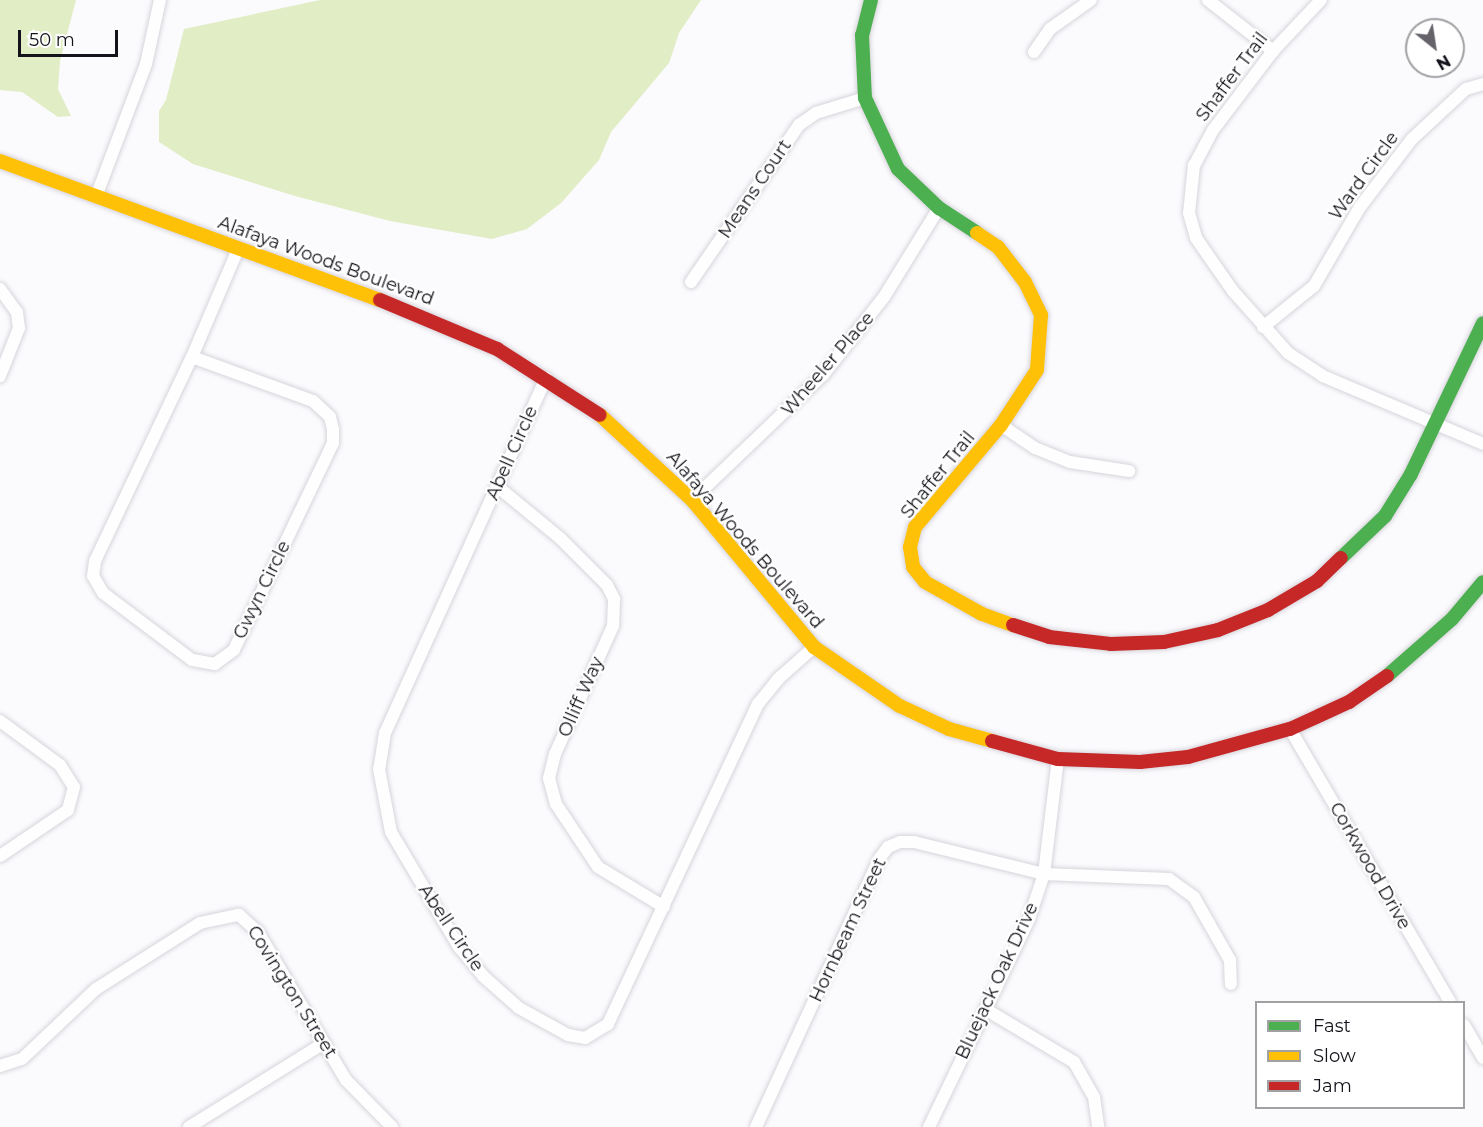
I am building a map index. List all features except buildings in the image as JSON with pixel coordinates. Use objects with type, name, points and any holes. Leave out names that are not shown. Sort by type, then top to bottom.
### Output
[{"type":"street","points":[[97,194],[146,64],[160,0]]},
{"type":"street","name":"Shaffer Trail","points":[[871,0],[861,35],[865,98],[898,169],[939,208],[998,247],[1025,282],[1041,315],[1037,370],[1001,425],[915,526],[910,546],[913,567],[925,582],[982,614],[1048,637],[1111,644],[1164,642],[1218,630],[1268,610],[1317,580],[1384,516],[1411,474],[1432,423]]},
{"type":"street","points":[[1034,52],[1050,29],[1091,0]]},
{"type":"street","points":[[1208,0],[1273,51]]},
{"type":"street","name":"Shaffer Trail","points":[[1321,0],[1273,51],[1213,130],[1194,165],[1190,184],[1189,213],[1196,238],[1263,327],[1288,353],[1323,376],[1483,444]]},
{"type":"street","name":"Ward Circle","points":[[1263,327],[1314,286],[1360,207],[1412,140],[1466,89],[1483,84]]},
{"type":"street","name":"Means Court","points":[[691,282],[800,125],[816,112],[865,98]]},
{"type":"street","name":"Alafaya Woods Boulevard","points":[[0,161],[97,194],[238,249],[449,326],[546,378],[603,417],[692,500],[772,602],[814,647],[874,690],[949,729],[1058,759],[1140,762],[1188,757],[1290,729],[1349,702],[1382,681],[1452,619],[1483,582]]},
{"type":"street","name":"Wheeler Place","points":[[692,500],[823,375],[884,297],[939,208]]},
{"type":"street","name":"Gwyn Circle","points":[[192,357],[313,401],[330,417],[333,429],[333,443],[234,650],[215,664],[192,660],[103,593],[93,576],[95,561],[192,357],[238,249]]},
{"type":"street","points":[[0,289],[17,312],[19,328],[0,376]]},
{"type":"street","points":[[1432,423],[1483,323]]},
{"type":"street","name":"Abell Circle","points":[[546,378],[385,734],[379,769],[391,832],[434,908],[483,976],[519,1008],[568,1035],[585,1038],[608,1024],[758,704],[778,679],[814,647]]},
{"type":"street","points":[[1001,425],[1035,448],[1070,462],[1129,471]]},
{"type":"street","name":"Olliff Way","points":[[498,487],[561,539],[607,585],[614,599],[613,626],[555,754],[549,778],[555,804],[598,867],[664,907]]},
{"type":"street","points":[[0,721],[60,765],[74,787],[68,810],[0,856]]},
{"type":"street","name":"Corkwood Drive","points":[[1290,729],[1449,1001]]},
{"type":"street","name":"Bluejack Oak Drive","points":[[929,1127],[1029,919],[1044,874],[1058,759]]},
{"type":"street","name":"Hornbeam Street","points":[[756,1127],[888,847],[914,842],[1044,874]]},
{"type":"street","points":[[1044,874],[1157,876],[1183,886],[1230,960],[1231,984]]},
{"type":"street","name":"Covington Street","points":[[0,1066],[22,1059],[96,989],[200,923],[221,916],[239,915],[250,921],[324,1043],[366,1104],[392,1127]]},
{"type":"street","points":[[985,1010],[1074,1062],[1094,1097],[1098,1127]]},
{"type":"street","points":[[1465,1027],[1483,1058]]},
{"type":"street","points":[[189,1127],[324,1043]]},
{"type":"green space","points":[[0,0],[76,0],[60,61],[58,89],[71,116],[58,117],[22,92],[0,90]]},
{"type":"green space","points":[[320,0],[701,0],[679,33],[669,63],[611,132],[599,160],[561,203],[527,229],[492,239],[390,221],[295,196],[193,164],[159,142],[159,111],[166,100],[184,29]]},
{"type":"traffic: fast","points":[[871,0],[862,35],[865,98],[898,169],[939,208],[977,233]]},
{"type":"traffic: fast","points":[[1341,558],[1385,516],[1411,474],[1483,323]]},
{"type":"traffic: fast","points":[[1387,676],[1452,619],[1483,582]]},
{"type":"traffic: slow","points":[[0,161],[380,300]]},
{"type":"traffic: slow","points":[[977,233],[998,247],[1025,282],[1041,315],[1037,370],[1001,425],[915,527],[910,547],[913,567],[925,582],[982,614],[1013,625]]},
{"type":"traffic: slow","points":[[600,415],[692,500],[814,647],[900,706],[949,729],[992,741]]},
{"type":"traffic: jam","points":[[380,300],[497,349],[600,415]]},
{"type":"traffic: jam","points":[[1013,625],[1049,637],[1111,644],[1164,642],[1218,630],[1268,610],[1317,581],[1341,558]]},
{"type":"traffic: jam","points":[[992,741],[1058,759],[1140,762],[1188,757],[1290,729],[1349,702],[1387,676]]}]
